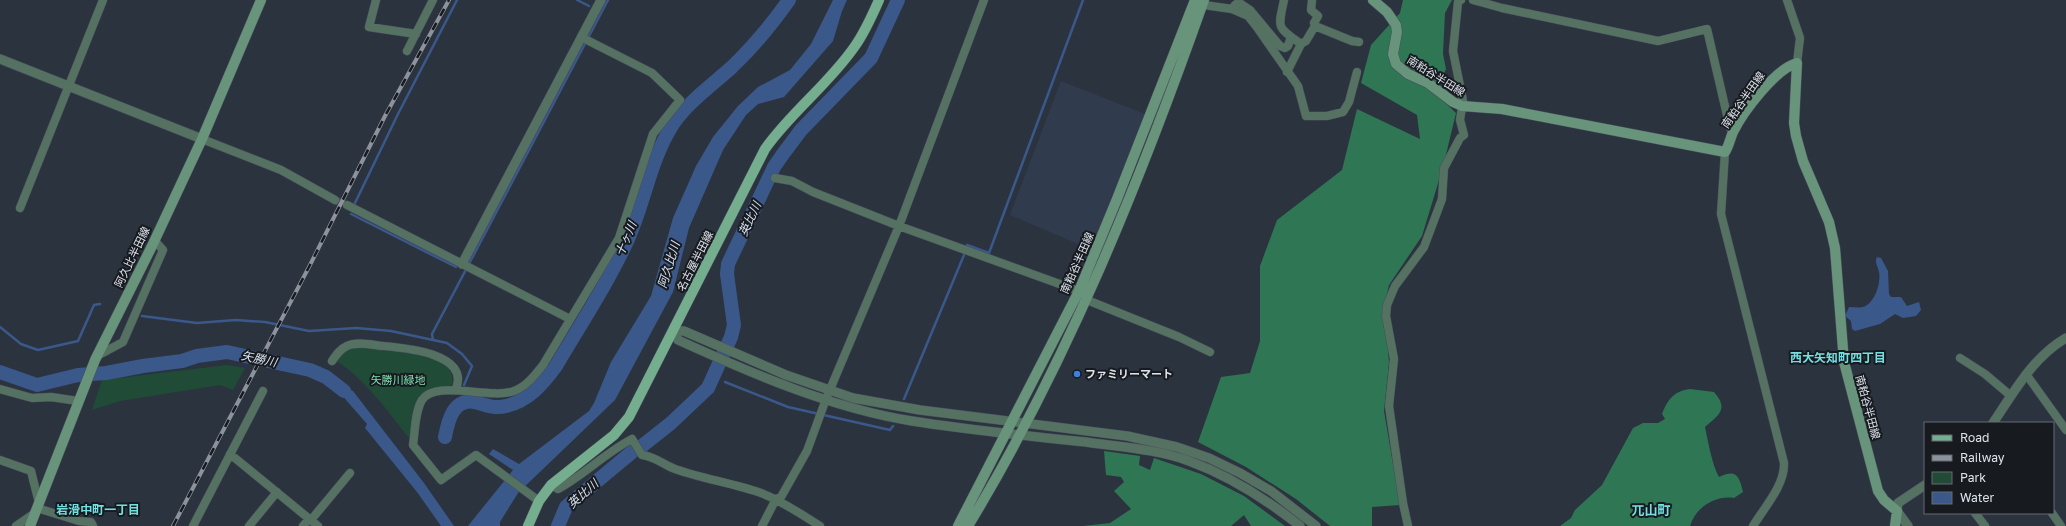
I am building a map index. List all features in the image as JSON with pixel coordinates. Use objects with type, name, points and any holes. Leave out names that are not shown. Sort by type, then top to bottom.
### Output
[{"type":"main road","name":"阿久比半田線","points":[[30,526],[96,358],[202,139],[261,0]]},
{"type":"main road","name":"名古屋半田線","points":[[528,526],[539,501],[551,485],[614,435],[629,417],[765,150],[783,126],[847,56],[861,37],[879,0]]},
{"type":"main road","name":"南粕谷半田線","points":[[1373,0],[1382,4],[1396,25],[1397,32],[1393,54],[1396,64],[1408,74],[1428,83],[1462,106],[1502,108],[1725,152],[1734,131],[1772,79],[1789,65],[1797,63],[1794,123],[1796,136],[1803,161],[1829,222],[1835,248],[1847,376],[1878,491],[1884,500],[1897,511]]},
{"type":"main road","name":"南粕谷半田線","points":[[958,526],[1007,433],[1078,291],[1199,2]]},
{"type":"main road","name":"南粕谷半田線","points":[[968,526],[1020,435],[1086,300],[1132,191],[1199,2]]},
{"type":"main road","points":[[1895,526],[1897,511]]},
{"type":"street","points":[[20,208],[103,0]]},
{"type":"street","points":[[376,0],[369,27],[416,34]]},
{"type":"street","points":[[407,51],[433,0]]},
{"type":"street","points":[[462,264],[601,0]]},
{"type":"street","points":[[762,526],[776,499],[781,497],[807,451],[828,395],[899,226],[984,0]]},
{"type":"street","points":[[1284,0],[1280,15],[1280,27],[1301,44]]},
{"type":"street","points":[[1288,72],[1301,44],[1306,41],[1315,26],[1314,23],[1318,16],[1311,10],[1312,0]]},
{"type":"street","points":[[1408,526],[1391,430],[1389,406],[1394,359],[1386,316],[1387,305],[1395,286],[1424,247],[1442,199],[1444,168],[1460,138],[1464,135],[1460,120],[1463,101],[1453,51],[1458,2],[1461,0]]},
{"type":"street","points":[[1473,0],[1502,8],[1658,41],[1707,29],[1719,75],[1730,128],[1734,131]]},
{"type":"street","points":[[1787,0],[1800,38],[1797,63]]},
{"type":"street","points":[[1232,9],[1239,1],[1250,10],[1280,46],[1285,48],[1288,46],[1291,37]]},
{"type":"street","points":[[1199,2],[1232,9],[1242,13],[1251,20],[1300,90],[1306,116],[1327,116],[1346,110],[1356,84],[1357,72]]},
{"type":"street","points":[[1315,26],[1352,41],[1359,42]]},
{"type":"street","points":[[539,501],[476,454],[441,480],[413,445],[420,405],[423,399],[438,390],[456,389],[462,392],[498,394],[515,391],[530,381],[543,365],[619,238],[653,134],[680,100],[652,73],[581,37]]},
{"type":"street","points":[[0,58],[281,170],[335,200]]},
{"type":"street","points":[[1725,152],[1721,214],[1785,470],[1780,482],[1753,526]]},
{"type":"street","points":[[775,178],[792,181],[813,192],[899,226],[1078,291]]},
{"type":"street","points":[[347,205],[570,319]]},
{"type":"street","points":[[96,358],[123,342],[163,250],[154,240]]},
{"type":"street","points":[[1086,300],[1179,337],[1210,352]]},
{"type":"street","points":[[1300,526],[1275,506],[1249,489],[1210,469],[1187,460],[1140,449],[912,421],[881,415],[828,395],[786,375],[716,346],[684,330],[673,332],[678,340],[774,382],[828,395],[853,398],[887,406],[1127,436],[1177,447],[1209,458],[1240,473],[1270,491],[1316,526]]},
{"type":"street","points":[[1994,422],[2026,374],[2048,350],[2066,338]]},
{"type":"street","points":[[332,361],[340,350],[355,344],[407,348],[431,354],[450,363],[456,372],[458,384],[456,389]]},
{"type":"street","points":[[1960,358],[1986,374],[2011,396]]},
{"type":"street","points":[[2026,374],[2066,430]]},
{"type":"street","points":[[0,389],[32,398],[51,397],[78,402]]},
{"type":"street","points":[[193,526],[262,391]]},
{"type":"street","points":[[551,485],[558,489],[571,482],[592,465],[632,439],[642,455],[649,455],[655,460],[675,469],[776,499],[820,526]]},
{"type":"street","points":[[230,454],[318,526]]},
{"type":"street","points":[[0,460],[31,471],[37,508]]},
{"type":"street","points":[[303,526],[350,473]]},
{"type":"street","points":[[1908,526],[1897,511],[1898,503],[1924,486]]},
{"type":"street","points":[[249,526],[277,492]]},
{"type":"street","points":[[16,526],[37,508]]},
{"type":"street","points":[[37,508],[79,521],[91,522],[93,526]]},
{"type":"street","points":[[1976,514],[1985,526]]},
{"type":"street","points":[[2053,514],[2061,526]]},
{"type":"shaded area","points":[[1061,81],[1145,114],[1092,250],[1010,215]]},
{"type":"green space","points":[[1403,0],[1452,0],[1445,13],[1443,54],[1446,69],[1435,93],[1456,113],[1443,167],[1422,236],[1389,285],[1385,303],[1389,363],[1384,411],[1400,505],[1372,507],[1372,526],[1330,526],[1296,499],[1246,467],[1198,442],[1221,377],[1250,373],[1260,341],[1260,266],[1277,220],[1342,170],[1357,109],[1420,139],[1417,115],[1361,83],[1371,45],[1400,13]]},
{"type":"green space","name":"矢勝川緑地","points":[[355,346],[404,352],[430,358],[447,366],[450,370],[453,383],[451,386],[426,391],[418,399],[414,411],[410,436],[408,437],[365,385],[335,360],[338,355]]},
{"type":"green space","points":[[227,365],[245,368],[233,390],[220,385],[120,401],[92,410],[102,380]]},
{"type":"green space","points":[[1690,389],[1714,392],[1721,403],[1718,415],[1705,427],[1710,453],[1719,477],[1729,474],[1736,475],[1740,481],[1743,492],[1734,498],[1720,499],[1707,504],[1696,514],[1690,526],[1560,526],[1571,518],[1575,510],[1602,485],[1633,428],[1643,423],[1658,423],[1665,419],[1662,414],[1669,400],[1676,394]]},
{"type":"green space","points":[[1104,451],[1140,456],[1139,465],[1150,470],[1154,458],[1201,474],[1244,496],[1285,526],[1251,526],[1244,515],[1231,526],[1083,526],[1110,523],[1131,509],[1114,491],[1124,482],[1121,477],[1106,475]]},
{"type":"water","name":"阿久比川","points":[[833,0],[847,0],[833,41],[784,97],[758,104],[746,115],[723,150],[689,228],[673,292],[615,400],[518,493],[500,522],[500,526],[468,526],[513,470],[489,454],[493,449],[519,464],[589,411],[594,403],[611,362],[651,296],[673,218],[696,166],[713,137],[738,106],[758,87],[790,70],[811,44]]},
{"type":"water","points":[[1877,257],[1881,258],[1888,271],[1889,294],[1891,297],[1901,297],[1907,306],[1919,302],[1921,310],[1916,316],[1903,318],[1895,314],[1880,324],[1855,331],[1852,329],[1851,321],[1845,316],[1849,307],[1865,306],[1873,299],[1879,281],[1879,272],[1876,263]]},
{"type":"water","points":[[326,377],[353,391],[424,483],[454,526],[441,526],[417,492],[365,428],[367,424]]},
{"type":"waterway","points":[[355,203],[398,114],[457,0]]},
{"type":"waterway","points":[[577,0],[589,6]]},
{"type":"waterway","points":[[433,340],[432,334],[608,0]]},
{"type":"waterway","name":"十ヶ川","points":[[445,437],[450,418],[453,412],[461,404],[475,402],[498,407],[514,404],[534,391],[551,373],[612,272],[634,225],[653,166],[665,138],[673,124],[693,101],[732,67],[747,51],[789,0]]},
{"type":"waterway","name":"英比川","points":[[642,446],[671,423],[708,388],[731,337],[734,325],[727,274],[728,264],[774,167],[801,130],[871,58],[898,0]]},
{"type":"waterway","points":[[967,245],[989,253],[1083,0]]},
{"type":"waterway","points":[[351,214],[456,267]]},
{"type":"waterway","points":[[904,399],[964,255]]},
{"type":"waterway","points":[[0,327],[21,344],[38,350],[78,341],[94,305],[100,304]]},
{"type":"waterway","points":[[142,316],[197,323],[236,320],[265,322],[309,331],[356,328],[391,331],[447,343],[462,354],[472,366],[464,385]]},
{"type":"waterway","name":"矢勝川","points":[[0,372],[37,385],[78,375],[106,373],[227,352],[310,370],[326,377],[344,391]]},
{"type":"waterway","points":[[725,382],[788,407],[890,430],[893,426]]},
{"type":"waterway","name":"英比川","points":[[558,526],[566,507],[632,452]]},
{"type":"tunnel","points":[[335,200],[347,205]]},
{"type":"railway","points":[[173,526],[310,265],[385,116],[449,0]]},
{"type":"place","name":"ファミリーマート","points":[[1077,374]]},
{"type":"district","name":"西大矢知町四丁目","points":[[1838,358]]},
{"type":"district","name":"岩滑中町一丁目","points":[[98,510]]},
{"type":"district","name":"兀山町","points":[[1651,510]]}]
